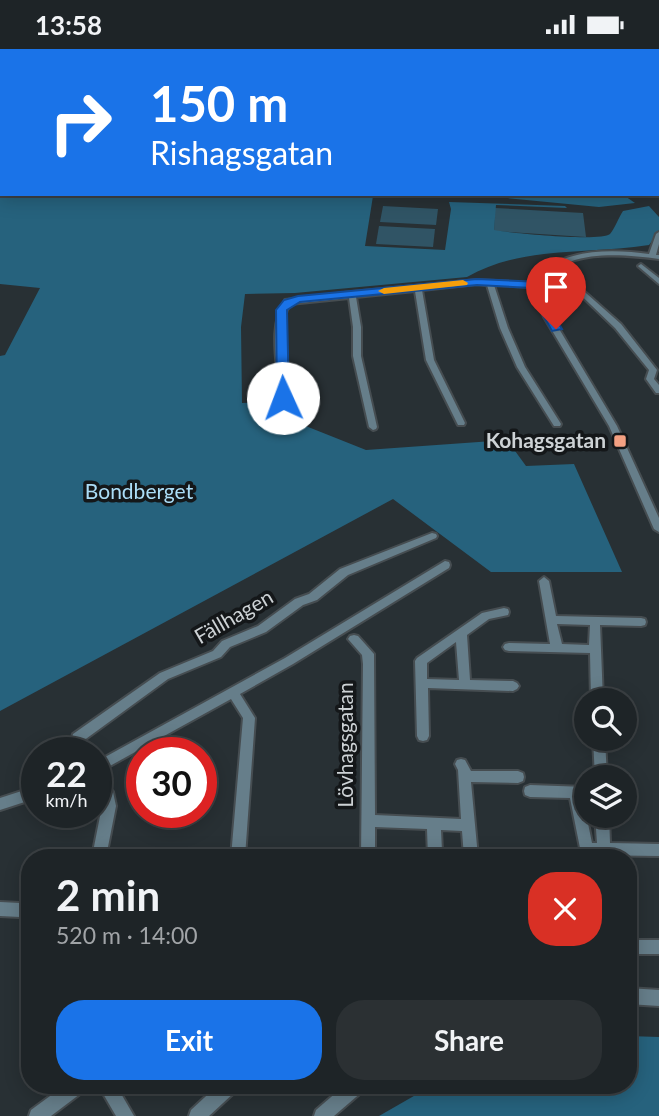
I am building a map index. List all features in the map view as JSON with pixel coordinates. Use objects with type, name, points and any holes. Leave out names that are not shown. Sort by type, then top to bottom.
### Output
[{"type":"street","points":[[659,235],[655,257],[617,254],[574,258],[552,266],[543,273],[536,285],[537,294],[548,317],[620,441],[659,529]]},
{"type":"street","points":[[641,266],[659,282]]},
{"type":"street","points":[[567,279],[618,326],[644,361],[641,369],[659,391]]},
{"type":"street","points":[[283,398],[280,335],[284,306],[298,299],[490,282],[536,285]]},
{"type":"street","points":[[490,282],[504,328],[521,367],[557,424]]},
{"type":"street","points":[[418,288],[430,360],[461,423]]},
{"type":"street","points":[[352,294],[357,327],[357,356],[373,427]]},
{"type":"street","name":"Fällhagen","points":[[77,737],[164,676],[218,654],[226,644],[268,625],[299,602],[313,597],[344,572],[432,536]]},
{"type":"street","points":[[112,759],[285,663],[445,565]]},
{"type":"street","points":[[544,581],[557,648]]},
{"type":"street","points":[[423,736],[421,661],[489,614],[504,612]]},
{"type":"street","points":[[551,620],[641,622]]},
{"type":"street","points":[[595,621],[597,688]]},
{"type":"street","points":[[461,633],[465,685]]},
{"type":"street","name":"Lövhagsgatan","points":[[354,639],[368,654],[369,664],[368,849]]},
{"type":"street","points":[[509,647],[596,649]]},
{"type":"street","points":[[421,683],[513,686]]},
{"type":"street","points":[[237,698],[249,718],[239,849]]},
{"type":"street","points":[[470,849],[463,770],[518,777]]},
{"type":"street","points":[[530,791],[574,792]]},
{"type":"street","points":[[0,804],[21,797]]},
{"type":"street","points":[[368,821],[468,825]]},
{"type":"street","points":[[434,824],[435,849]]},
{"type":"street","points":[[101,849],[105,828]]},
{"type":"street","points":[[585,828],[587,849]]},
{"type":"street","points":[[603,828],[604,849]]},
{"type":"street","points":[[637,850],[659,850]]},
{"type":"street","points":[[0,909],[20,910]]},
{"type":"street","points":[[637,947],[659,947]]},
{"type":"street","points":[[637,997],[659,998]]},
{"type":"street","points":[[37,1116],[66,1094]]},
{"type":"street","points":[[112,1094],[126,1116]]},
{"type":"street","points":[[197,1116],[220,1094]]},
{"type":"street","points":[[322,1116],[347,1094]]},
{"type":"shaded area","points":[[383,206],[438,209],[436,225],[380,222]]},
{"type":"shaded area","points":[[495,208],[583,213],[586,237],[494,231]]},
{"type":"shaded area","points":[[379,226],[435,229],[433,247],[376,244]]},
{"type":"green space","name":"Bondberget","points":[[0,196],[373,196],[365,246],[445,250],[451,209],[449,202],[565,206],[567,208],[496,205],[494,230],[573,237],[610,234],[623,211],[649,206],[659,217],[659,232],[649,245],[533,255],[488,267],[467,277],[295,293],[245,294],[241,327],[242,403],[265,402],[268,411],[366,450],[507,440],[526,466],[574,464],[622,572],[491,572],[393,499],[0,711],[0,356],[5,355],[40,288],[0,284]]},
{"type":"green space","points":[[486,196],[625,196],[635,203],[599,207]]},
{"type":"green space","points":[[637,1036],[659,1037],[659,1116],[379,1116],[417,1094],[637,1094]]},
{"type":"slow traffic","points":[[384,291],[463,283]]},
{"type":"place","name":"Kohagsgatan","points":[[620,441]]},
{"type":"route","points":[[283,398],[280,335],[282,310],[288,302],[298,299],[477,282],[536,285],[537,294],[556,329]]}]
